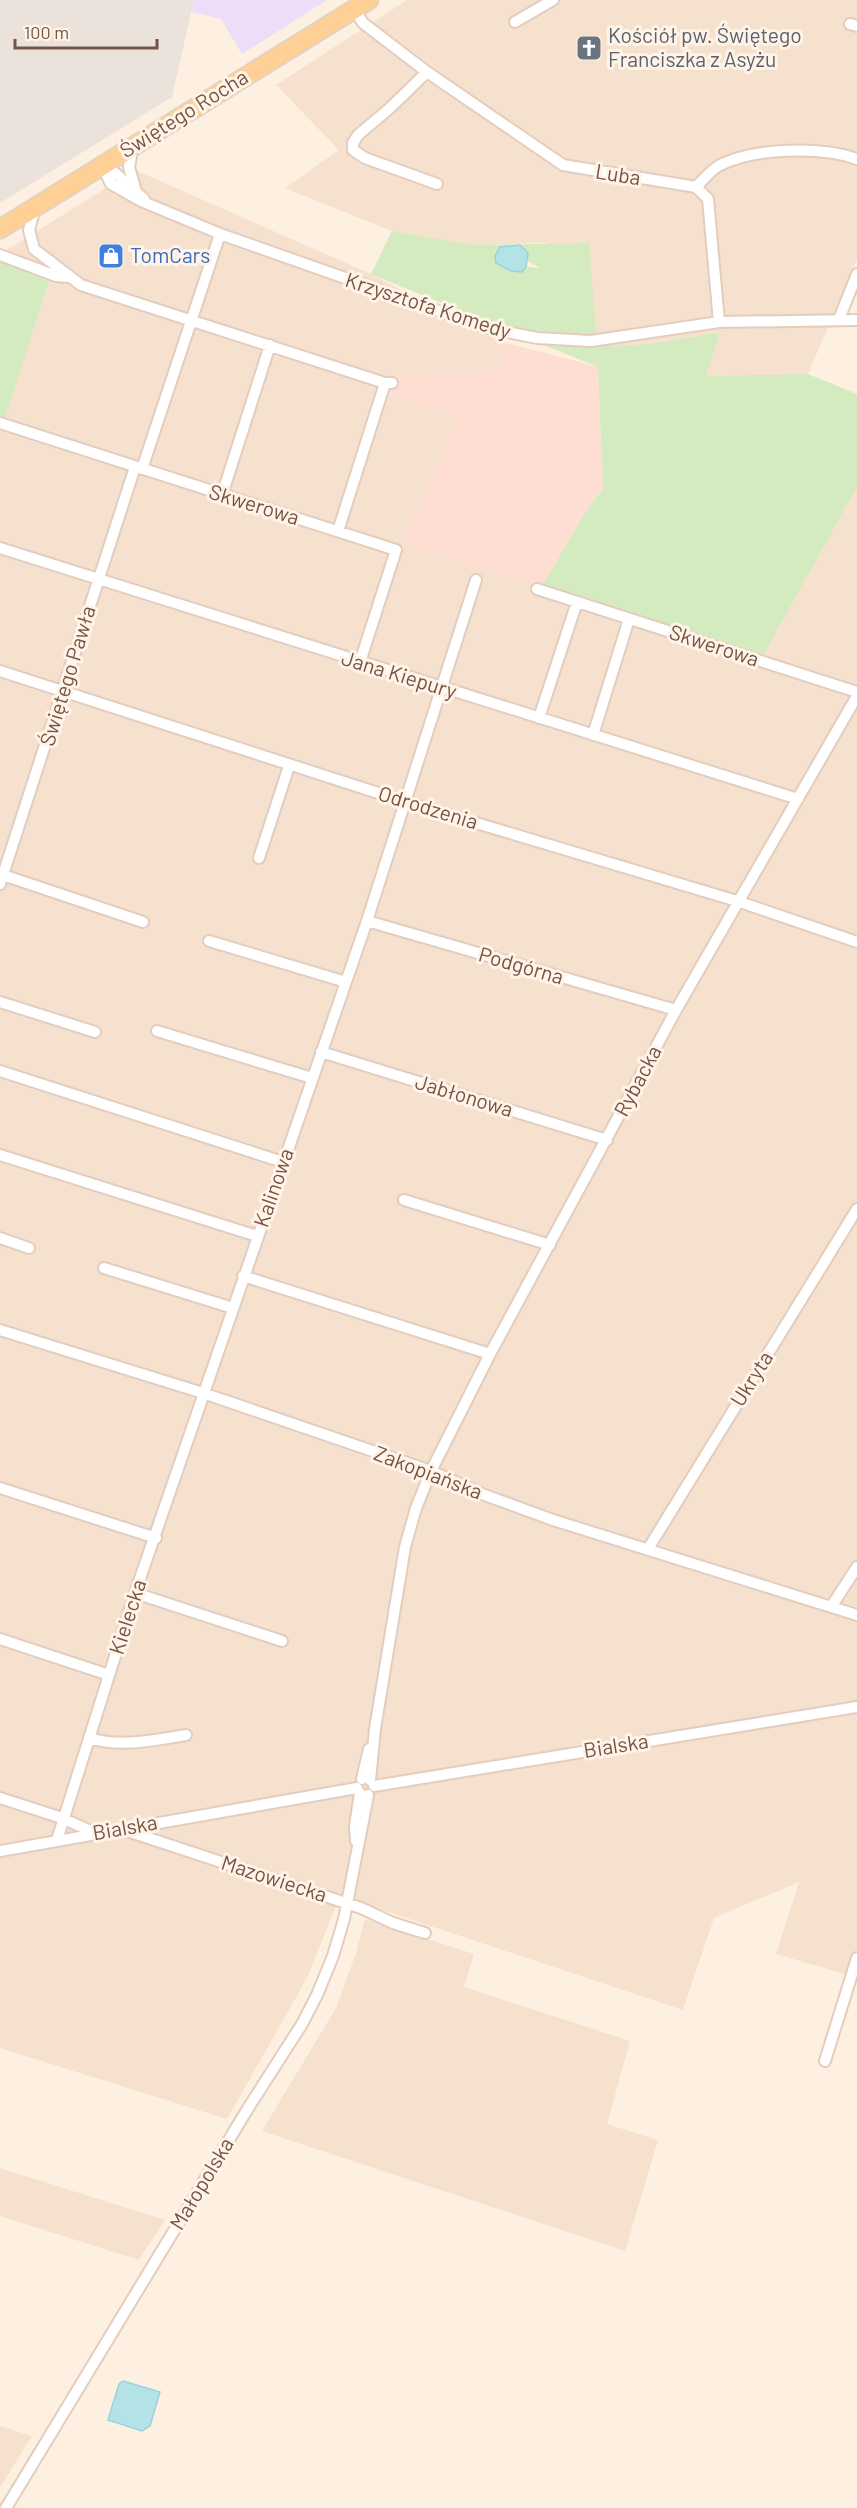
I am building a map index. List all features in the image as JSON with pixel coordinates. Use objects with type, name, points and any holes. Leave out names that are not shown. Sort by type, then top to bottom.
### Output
[{"type":"main road","name":"Świętego Rocha","points":[[0,229],[362,5]]},
{"type":"street","points":[[515,22],[553,0]]},
{"type":"street","name":"Luba","points":[[362,5],[363,23],[428,72],[563,165],[696,187]]},
{"type":"street","points":[[428,72],[352,143],[353,150],[365,158],[437,184]]},
{"type":"street","points":[[133,146],[129,173],[138,194]]},
{"type":"street","points":[[719,322],[708,199],[696,187],[718,166],[739,157],[781,152],[826,151],[857,159]]},
{"type":"street","points":[[98,168],[111,184]]},
{"type":"street","name":"Krzysztofa Komedy","points":[[98,168],[111,184],[126,195],[153,207],[220,234],[510,335],[549,340],[591,341],[719,322],[857,320]]},
{"type":"street","name":"Krzysztofa Komedy","points":[[98,168],[138,194],[153,207]]},
{"type":"street","points":[[35,208],[29,230],[34,249],[81,285],[389,383],[338,531]]},
{"type":"street","name":"Świętego Pawła","points":[[2,879],[64,692],[97,580],[139,468],[220,234]]},
{"type":"street","points":[[0,255],[56,276],[70,277]]},
{"type":"street","points":[[839,319],[857,274]]},
{"type":"street","points":[[222,495],[270,345]]},
{"type":"street","name":"Skwerowa","points":[[0,423],[396,550],[360,662]]},
{"type":"street","name":"Jana Kiepury","points":[[0,548],[798,799]]},
{"type":"street","name":"Kalinowa","points":[[203,1394],[367,921],[476,580]]},
{"type":"street","name":"Skwerowa","points":[[537,590],[857,694]]},
{"type":"street","points":[[539,718],[577,602]]},
{"type":"street","points":[[592,735],[629,619]]},
{"type":"street","name":"Odrodzenia","points":[[0,671],[290,766],[737,901],[857,942]]},
{"type":"street","name":"Rybacka","points":[[431,1471],[490,1354],[676,1010],[857,694]]},
{"type":"street","points":[[259,858],[290,766]]},
{"type":"street","points":[[2,879],[143,921]]},
{"type":"street","name":"Podgórna","points":[[367,921],[676,1010]]},
{"type":"street","points":[[209,941],[346,982]]},
{"type":"street","points":[[0,1002],[95,1032]]},
{"type":"street","points":[[157,1031],[312,1078]]},
{"type":"street","name":"Jabłonowa","points":[[321,1052],[607,1140]]},
{"type":"street","points":[[0,1071],[283,1162]]},
{"type":"street","points":[[0,1155],[257,1236]]},
{"type":"street","points":[[405,1200],[550,1245]]},
{"type":"street","name":"Ukryta","points":[[648,1549],[857,1209]]},
{"type":"street","points":[[0,1238],[29,1248]]},
{"type":"street","points":[[104,1268],[233,1308]]},
{"type":"street","points":[[243,1276],[490,1354]]},
{"type":"street","name":"Zakopiańska","points":[[0,1330],[203,1394],[431,1471],[472,1490],[553,1520],[857,1615]]},
{"type":"street","name":"Kielecka","points":[[57,1840],[62,1818],[110,1676],[135,1593],[156,1538],[203,1394]]},
{"type":"street","name":"Małopolska","points":[[6,2508],[247,2110],[302,2024],[333,1956],[347,1904],[357,1844],[365,1817],[365,1787],[405,1547],[416,1508],[431,1471]]},
{"type":"street","points":[[0,1488],[156,1538]]},
{"type":"street","points":[[831,1607],[857,1567]]},
{"type":"street","points":[[135,1593],[282,1641]]},
{"type":"street","points":[[0,1640],[110,1676]]},
{"type":"street","name":"Bialska","points":[[0,1851],[365,1787],[857,1707]]},
{"type":"street","points":[[89,1738],[124,1744],[186,1735]]},
{"type":"street","points":[[0,1798],[62,1818],[95,1834]]},
{"type":"street","name":"Mazowiecka","points":[[121,1829],[347,1904],[425,1933]]},
{"type":"street","points":[[825,2061],[857,1958]]},
{"type":"shaded area","points":[[0,0],[194,0],[172,97],[0,203]]},
{"type":"shaded area","points":[[194,0],[327,0],[242,54],[221,19],[192,12]]},
{"type":"shaded area","points":[[407,0],[857,0],[857,259],[808,374],[706,376],[719,332],[650,344],[596,346],[548,243],[474,245],[392,231],[285,188],[339,150],[276,85]]},
{"type":"shaded area","points":[[135,170],[371,274],[499,341],[502,370],[397,375],[389,395],[459,419],[401,543],[761,657],[857,487],[857,1962],[845,1974],[776,1954],[799,1882],[714,1918],[683,2010],[340,1896],[307,1978],[227,2119],[0,2048],[0,254]]},
{"type":"shaded area","points":[[499,341],[598,367],[603,488],[583,516],[541,588],[401,543],[459,419],[389,395],[397,374],[502,370]]},
{"type":"shaded area","points":[[365,1919],[474,1954],[464,1987],[630,2041],[607,2124],[658,2140],[625,2251],[262,2131],[336,2008],[356,1953]]},
{"type":"shaded area","points":[[0,2168],[165,2220],[139,2260],[0,2216]]},
{"type":"shaded area","points":[[0,2426],[32,2436],[1,2486],[0,2486]]},
{"type":"green space","points":[[392,231],[474,245],[589,243],[597,346],[650,344],[720,332],[706,376],[808,374],[857,394],[857,487],[762,657],[541,588],[583,516],[603,488],[598,367],[371,274]],"holes":[[[520,245],[527,253],[528,261],[540,268],[526,267],[522,272],[500,247]]]},
{"type":"green space","points":[[0,262],[49,280],[5,418],[0,417]]},
{"type":"water","points":[[520,245],[528,253],[526,267],[522,272],[511,271],[496,263],[495,256],[500,247]]},
{"type":"water","points":[[123,2381],[160,2392],[150,2426],[142,2431],[108,2420],[119,2384]]},
{"type":"place","name":"Kościół pw. Świętego Franciszka z Asyżu","points":[[589,48]]},
{"type":"place","name":"TomCars","points":[[111,256]]}]
